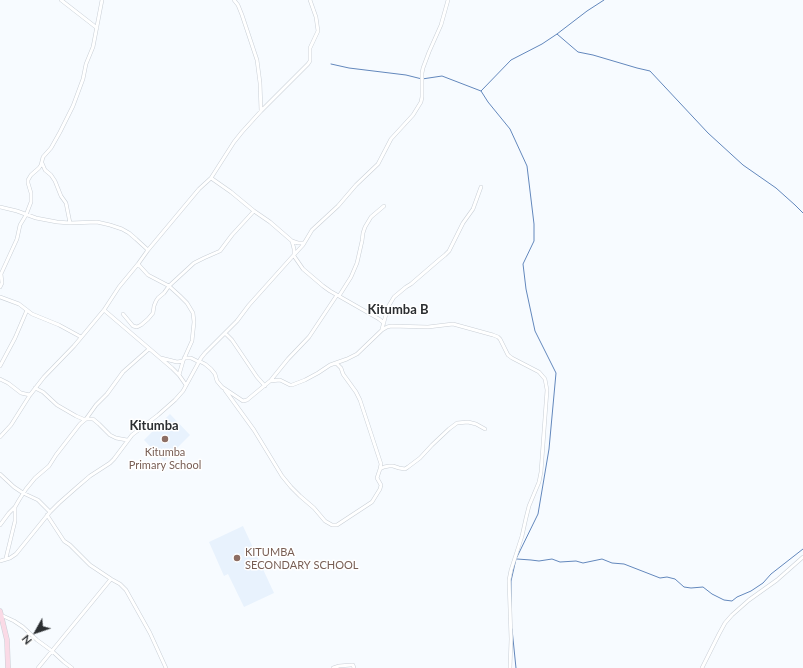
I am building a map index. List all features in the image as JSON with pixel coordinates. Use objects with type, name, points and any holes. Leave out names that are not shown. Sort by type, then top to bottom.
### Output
[{"type":"street","points":[[61,0],[97,28]]},
{"type":"street","points":[[0,287],[2,283],[1,274],[17,239],[20,225],[31,202],[28,180],[39,168],[43,157],[51,148],[73,106],[93,47],[102,0]]},
{"type":"street","points":[[234,0],[242,15],[257,60],[261,111]]},
{"type":"street","points":[[0,438],[11,425],[35,388],[104,310],[118,287],[202,186],[211,178],[234,142],[261,111],[308,64],[310,61],[310,48],[318,31],[316,17],[310,0]]},
{"type":"street","points":[[0,561],[10,558],[16,554],[49,514],[76,488],[114,459],[127,440],[175,400],[183,391],[205,353],[237,321],[294,256],[312,230],[338,206],[356,185],[378,164],[391,139],[413,115],[421,102],[423,68],[441,25],[448,0]]},
{"type":"street","points":[[42,163],[45,170],[55,181],[61,196],[66,203],[70,223]]},
{"type":"street","points":[[211,178],[270,222],[292,241],[304,243]]},
{"type":"street","points":[[382,330],[388,307],[394,297],[449,251],[463,222],[472,209],[481,187]]},
{"type":"street","points":[[222,387],[244,401],[249,399],[270,381],[309,337],[351,277],[358,263],[365,227],[371,217],[384,206]]},
{"type":"street","points":[[0,207],[57,222],[97,222],[122,229],[132,235],[148,250]]},
{"type":"street","points":[[122,314],[133,326],[137,327],[141,325],[153,313],[156,301],[160,295],[164,293],[168,286],[194,263],[220,251],[232,235],[254,211]]},
{"type":"street","points":[[292,241],[294,256],[303,269],[323,286],[380,319],[389,326],[428,327],[452,324],[493,335],[500,339],[508,355],[539,372],[545,379],[547,390],[540,482],[529,506],[509,580],[512,639],[510,668]]},
{"type":"street","points":[[138,264],[148,275],[168,286],[188,303],[193,313],[194,322],[190,347],[179,375]]},
{"type":"street","points":[[0,297],[14,302],[32,314],[60,325],[81,337]]},
{"type":"street","points":[[0,366],[15,338],[27,310]]},
{"type":"street","points":[[104,310],[179,375],[186,385]]},
{"type":"street","points":[[270,381],[280,380],[292,385],[305,380],[330,365],[357,354],[382,330],[389,326]]},
{"type":"street","points":[[225,333],[232,340],[257,377],[265,386]]},
{"type":"street","points":[[6,558],[15,521],[16,507],[23,493],[34,478],[49,466],[80,424],[107,394],[123,372],[149,349]]},
{"type":"street","points":[[158,357],[177,362],[191,358],[205,364],[211,369],[222,387],[254,430],[286,482],[314,508],[328,524],[337,525],[372,502],[380,490],[381,485],[377,478],[381,464],[360,400],[343,374],[341,368],[336,363]]},
{"type":"street","points":[[0,378],[22,393],[30,395]]},
{"type":"street","points":[[35,388],[43,392],[57,405],[79,418],[96,421],[110,435],[127,440]]},
{"type":"street","points":[[380,469],[388,466],[405,469],[420,458],[457,423],[468,422],[485,429]]},
{"type":"street","points":[[0,474],[14,487],[38,500],[49,514],[64,542],[70,545],[90,565],[120,584],[126,590],[150,633],[166,668]]},
{"type":"street","points":[[0,525],[9,513],[16,507]]},
{"type":"street","points":[[702,668],[725,623],[732,615],[803,558]]},
{"type":"street","points":[[38,668],[111,579]]},
{"type":"street","points":[[1,613],[17,622],[72,668]]},
{"type":"street","points":[[1,613],[7,640],[8,668]]},
{"type":"street","points":[[333,668],[351,665],[353,665],[354,668]]},
{"type":"shaded area","name":"Kitumba Primary School","points":[[170,414],[190,435],[164,461],[144,440]]},
{"type":"shaded area","name":"KITUMBA SECONDARY SCHOOL","points":[[243,526],[274,593],[244,607],[228,574],[224,576],[209,542]]},
{"type":"waterway","points":[[557,34],[604,0]]},
{"type":"waterway","points":[[511,608],[511,581],[516,559],[538,514],[549,449],[556,373],[535,331],[526,289],[523,264],[534,241],[534,224],[527,166],[510,129],[481,91],[511,60],[542,44],[557,34],[578,52],[650,71],[708,133],[743,165],[776,188],[803,213]]},
{"type":"waterway","points":[[331,64],[349,68],[406,75],[422,79],[442,76],[481,91]]},
{"type":"waterway","points":[[517,559],[539,561],[552,559],[560,562],[576,561],[583,563],[602,559],[612,563],[624,564],[660,578],[667,577],[675,579],[684,587],[703,587],[712,594],[724,600],[732,601],[763,583],[771,574],[803,549]]},
{"type":"waterway","points":[[512,629],[516,668]]},
{"type":"place","name":"Kitumba Primary School","points":[[165,439]]},
{"type":"place","name":"KITUMBA SECONDARY SCHOOL","points":[[237,558]]},
{"type":"district","name":"Kitumba B","points":[[398,310]]},
{"type":"district","name":"Kitumba","points":[[154,426]]}]
